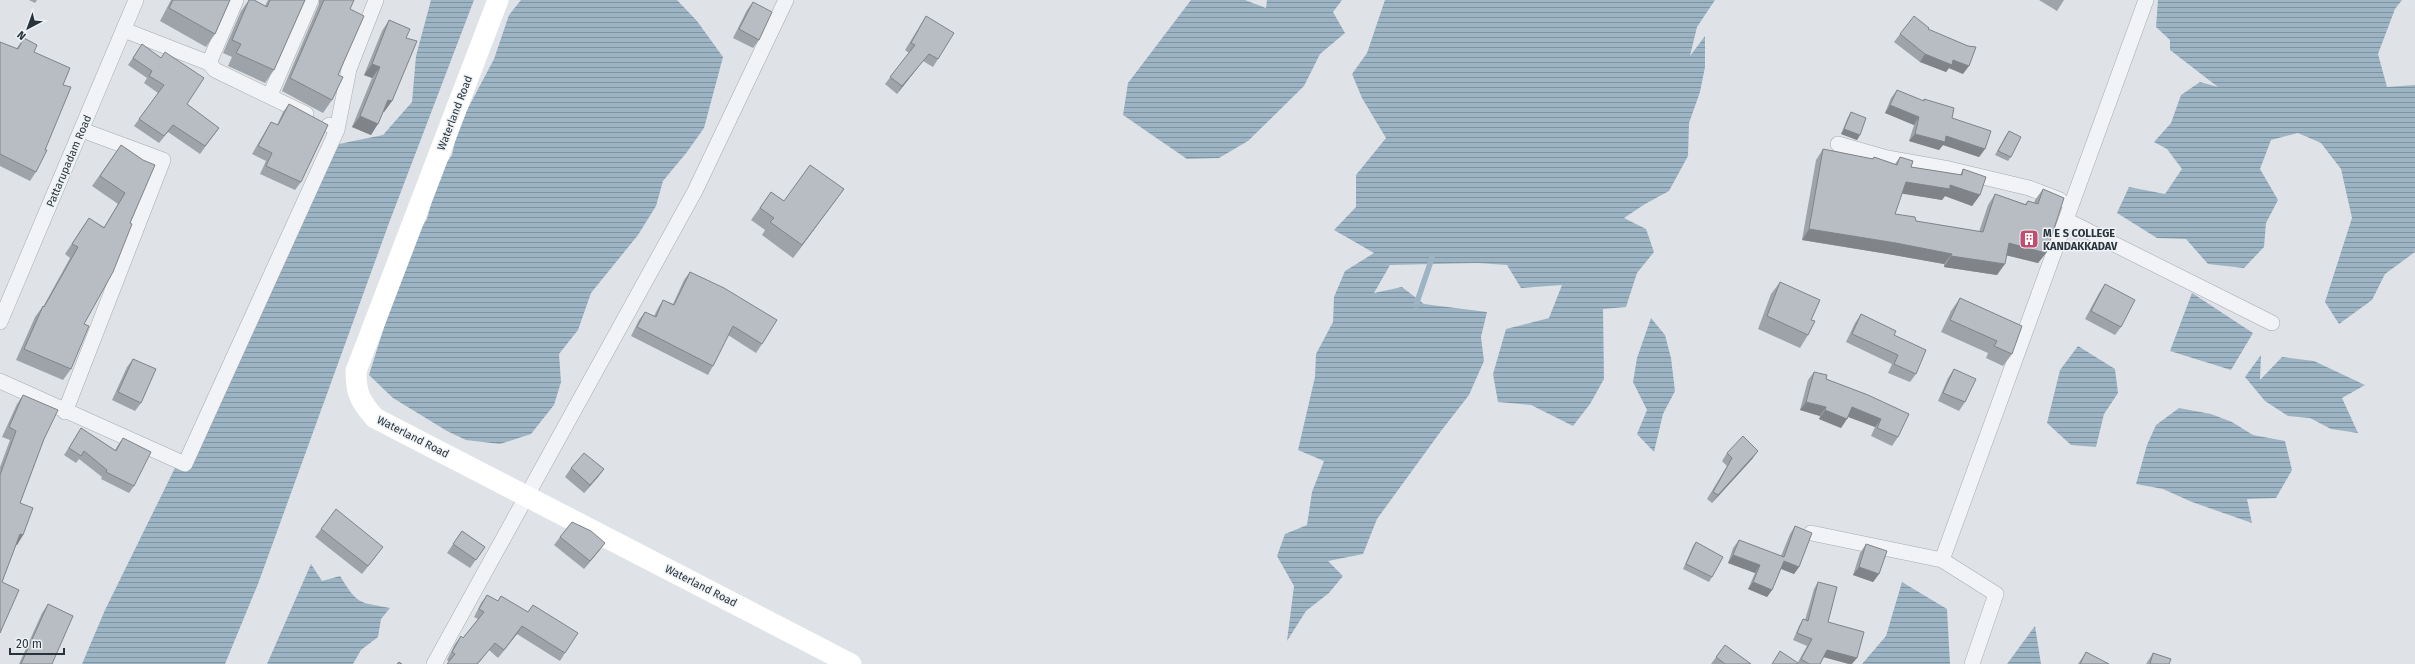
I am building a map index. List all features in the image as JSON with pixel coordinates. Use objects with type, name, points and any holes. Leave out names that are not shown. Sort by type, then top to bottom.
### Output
[{"type":"main road","name":"Waterland Road","points":[[498,0],[356,371],[356,387],[361,402],[375,418],[851,664]]},
{"type":"street","name":"Pattarupadam Road","points":[[0,322],[136,0]]},
{"type":"street","points":[[209,63],[236,0]]},
{"type":"street","points":[[270,95],[310,0]]},
{"type":"street","points":[[0,381],[65,412],[185,464],[337,130],[349,69],[376,0]]},
{"type":"street","points":[[434,664],[695,191],[786,0]]},
{"type":"street","points":[[1942,560],[2146,0]]},
{"type":"street","points":[[124,30],[209,63],[215,70],[270,95],[337,130]]},
{"type":"street","points":[[65,412],[163,160],[82,130]]},
{"type":"street","points":[[1838,144],[1887,158],[1956,171],[2029,188],[2072,205]]},
{"type":"street","points":[[2066,220],[2272,323]]},
{"type":"street","points":[[1810,533],[1942,560],[1996,594],[1972,664]]},
{"type":"water","points":[[431,0],[474,0],[389,223],[258,584],[225,664],[82,664],[105,610],[334,145],[383,135],[412,102],[416,56]]},
{"type":"water","points":[[521,0],[677,0],[697,21],[723,57],[704,128],[687,152],[663,181],[656,206],[638,235],[591,293],[578,330],[559,354],[561,382],[554,405],[531,434],[500,444],[466,440],[447,431],[393,398],[369,375],[410,245],[427,219],[439,173],[452,155],[458,127],[494,59],[509,15]]},
{"type":"water","points":[[1191,0],[1245,0],[1266,8],[1267,0],[1342,0],[1333,12],[1345,33],[1320,54],[1304,86],[1248,141],[1219,158],[1187,159],[1123,115],[1128,83]]},
{"type":"water","points":[[1385,0],[1715,0],[1697,27],[1690,56],[1705,36],[1705,67],[1700,92],[1689,123],[1688,156],[1669,191],[1645,204],[1624,218],[1646,229],[1654,252],[1637,273],[1626,307],[1603,309],[1604,379],[1590,404],[1573,426],[1531,405],[1498,402],[1493,374],[1506,329],[1549,318],[1562,285],[1521,288],[1507,265],[1478,263],[1390,265],[1374,293],[1402,287],[1424,304],[1487,312],[1481,337],[1484,361],[1469,395],[1377,519],[1363,554],[1328,561],[1343,576],[1329,593],[1306,611],[1287,641],[1294,586],[1277,556],[1285,534],[1307,525],[1312,492],[1324,461],[1298,450],[1315,377],[1316,354],[1333,322],[1334,297],[1345,271],[1374,253],[1334,230],[1356,207],[1356,175],[1386,138],[1362,98],[1352,74],[1367,53]]},
{"type":"water","points":[[2158,0],[2402,0],[2395,9],[2378,54],[2387,87],[2415,85],[2415,252],[2385,274],[2372,300],[2339,324],[2325,302],[2352,218],[2341,169],[2321,143],[2298,133],[2271,140],[2260,169],[2278,200],[2266,223],[2264,247],[2244,268],[2208,264],[2186,239],[2157,238],[2117,213],[2129,187],[2165,194],[2182,169],[2167,149],[2154,142],[2171,123],[2181,95],[2200,82],[2218,87],[2170,50],[2170,40],[2156,27]]},
{"type":"water","points":[[2192,293],[2253,333],[2231,370],[2170,351]]},
{"type":"water","points":[[1651,318],[1665,335],[1671,358],[1675,391],[1663,414],[1654,452],[1637,434],[1647,410],[1633,382],[1637,358]]},
{"type":"water","points":[[2078,346],[2115,369],[2118,393],[2104,414],[2096,447],[2071,445],[2047,423],[2060,370]]},
{"type":"water","points":[[2261,355],[2260,380],[2282,357],[2314,361],[2365,385],[2342,398],[2358,433],[2331,429],[2310,418],[2288,416],[2265,401],[2245,377]]},
{"type":"water","points":[[2179,408],[2211,414],[2232,422],[2253,435],[2285,441],[2292,470],[2276,498],[2247,499],[2252,523],[2192,502],[2163,489],[2136,484],[2147,445],[2156,425]]},
{"type":"water","points":[[311,564],[322,581],[340,576],[355,597],[360,601],[371,605],[390,608],[381,619],[378,637],[361,650],[353,664],[267,664]]},
{"type":"water","points":[[1902,582],[1947,609],[1950,664],[1862,664],[1886,636]]},
{"type":"water","points":[[2035,626],[2041,664],[2007,664]]},
{"type":"building","points":[[173,0],[230,0],[215,34],[169,8]]},
{"type":"building","points":[[249,0],[254,0],[267,7],[270,0],[305,0],[274,70],[236,53],[241,44],[232,40]]},
{"type":"building","points":[[324,0],[354,0],[350,9],[364,16],[338,75],[343,77],[332,100],[290,78]]},
{"type":"building","points":[[753,2],[772,12],[759,40],[739,29]]},
{"type":"building","points":[[926,16],[954,33],[938,59],[929,54],[902,86],[890,77],[915,45],[911,43]]},
{"type":"building","points":[[1914,16],[1929,28],[1928,29],[1968,46],[1976,47],[1969,66],[1953,60],[1952,65],[1925,54],[1900,34]]},
{"type":"building","points":[[389,20],[410,29],[406,38],[417,41],[392,101],[388,100],[378,124],[360,116],[380,67],[372,64]]},
{"type":"building","points":[[24,38],[37,45],[34,52],[70,68],[63,85],[71,87],[45,150],[47,150],[36,172],[0,154],[0,42],[18,49]]},
{"type":"building","points":[[142,44],[161,58],[165,52],[204,78],[187,104],[219,128],[205,146],[173,125],[164,136],[139,119],[164,85],[149,76],[152,71],[133,58]]},
{"type":"building","points":[[1897,90],[1924,101],[1924,99],[1954,108],[1952,118],[1991,131],[1985,149],[1946,136],[1945,142],[1915,134],[1919,117],[1890,105]]},
{"type":"building","points":[[289,104],[328,125],[301,182],[266,166],[272,153],[258,146],[271,122],[278,125]]},
{"type":"building","points":[[1851,112],[1866,118],[1860,135],[1844,129]]},
{"type":"building","points":[[2009,131],[2021,137],[2011,157],[1998,151]]},
{"type":"building","points":[[121,145],[143,160],[155,165],[130,223],[132,224],[113,272],[84,324],[89,326],[71,369],[24,349],[43,306],[44,307],[78,247],[72,244],[89,218],[104,228],[125,193],[100,176]]},
{"type":"building","points":[[1823,149],[1873,159],[1874,157],[1897,165],[1900,157],[1913,161],[1911,167],[1962,175],[1963,169],[1986,177],[1980,195],[1950,185],[1950,189],[1906,182],[1895,214],[1915,217],[1916,221],[1983,232],[1995,194],[2026,205],[2028,201],[2038,204],[2043,189],[2064,198],[2046,253],[2009,243],[2005,264],[1951,256],[1952,254],[1896,243],[1809,229]]},
{"type":"building","points":[[810,165],[844,189],[802,245],[770,222],[774,218],[760,208],[771,192],[784,201]]},
{"type":"building","points":[[690,272],[724,288],[777,320],[762,344],[733,326],[713,366],[637,327],[645,312],[656,317],[663,300],[674,305]]},
{"type":"building","points":[[1780,282],[1820,300],[1811,320],[1815,321],[1808,335],[1767,316]]},
{"type":"building","points":[[2105,284],[2135,300],[2121,327],[2091,311]]},
{"type":"building","points":[[1960,298],[2022,326],[2012,354],[1994,346],[1997,341],[1950,320]]},
{"type":"building","points":[[1861,314],[1896,331],[1894,335],[1926,350],[1916,374],[1894,364],[1898,355],[1852,334]]},
{"type":"building","points":[[133,359],[156,369],[141,403],[118,392]]},
{"type":"building","points":[[1954,369],[1976,379],[1965,402],[1943,393]]},
{"type":"building","points":[[1814,372],[1827,375],[1826,379],[1868,395],[1909,414],[1898,437],[1877,428],[1881,419],[1852,407],[1847,419],[1825,410],[1826,407],[1806,402]]},
{"type":"building","points":[[23,395],[58,410],[44,439],[20,503],[33,508],[23,535],[20,534],[2,582],[19,590],[0,633],[0,475],[16,431],[9,427]]},
{"type":"building","points":[[81,428],[116,451],[123,438],[151,452],[134,486],[106,472],[107,470],[84,451],[81,456],[69,448]]},
{"type":"building","points":[[1743,436],[1758,451],[1718,495],[1713,492],[1732,458],[1727,453]]},
{"type":"building","points":[[584,453],[604,469],[590,485],[571,468]]},
{"type":"building","points":[[336,509],[383,547],[368,566],[321,529]]},
{"type":"building","points":[[572,522],[591,531],[605,543],[590,561],[560,537]]},
{"type":"building","points":[[1795,526],[1812,533],[1799,567],[1784,561],[1772,590],[1753,582],[1760,565],[1733,555],[1739,540],[1784,557]]},
{"type":"building","points":[[462,531],[485,547],[476,560],[453,544]]},
{"type":"building","points":[[1696,542],[1723,557],[1712,577],[1686,564]]},
{"type":"building","points":[[1866,544],[1887,551],[1879,574],[1859,567]]},
{"type":"building","points":[[1818,582],[1837,587],[1828,622],[1864,632],[1857,658],[1827,650],[1820,664],[1809,664],[1801,659],[1812,639],[1797,633],[1803,619],[1808,621]]},
{"type":"building","points":[[487,595],[498,601],[501,596],[528,612],[533,605],[578,633],[565,653],[522,626],[504,650],[495,643],[477,664],[447,664],[455,654],[452,652],[461,636],[463,638],[484,612],[479,609]]},
{"type":"building","points":[[48,604],[73,616],[52,664],[21,664]]},
{"type":"building","points":[[1725,645],[1751,664],[1725,664],[1716,657]]},
{"type":"building","points":[[1780,651],[1798,663],[1772,664]]},
{"type":"building","points":[[2086,652],[2109,664],[2080,664]]},
{"type":"building","points":[[2153,653],[2171,659],[2169,664],[2150,664]]},
{"type":"waterway","points":[[1416,305],[1432,258]]},
{"type":"place","name":"M E S COLLEGE KANDAKKADAV","points":[[2029,239]]}]
